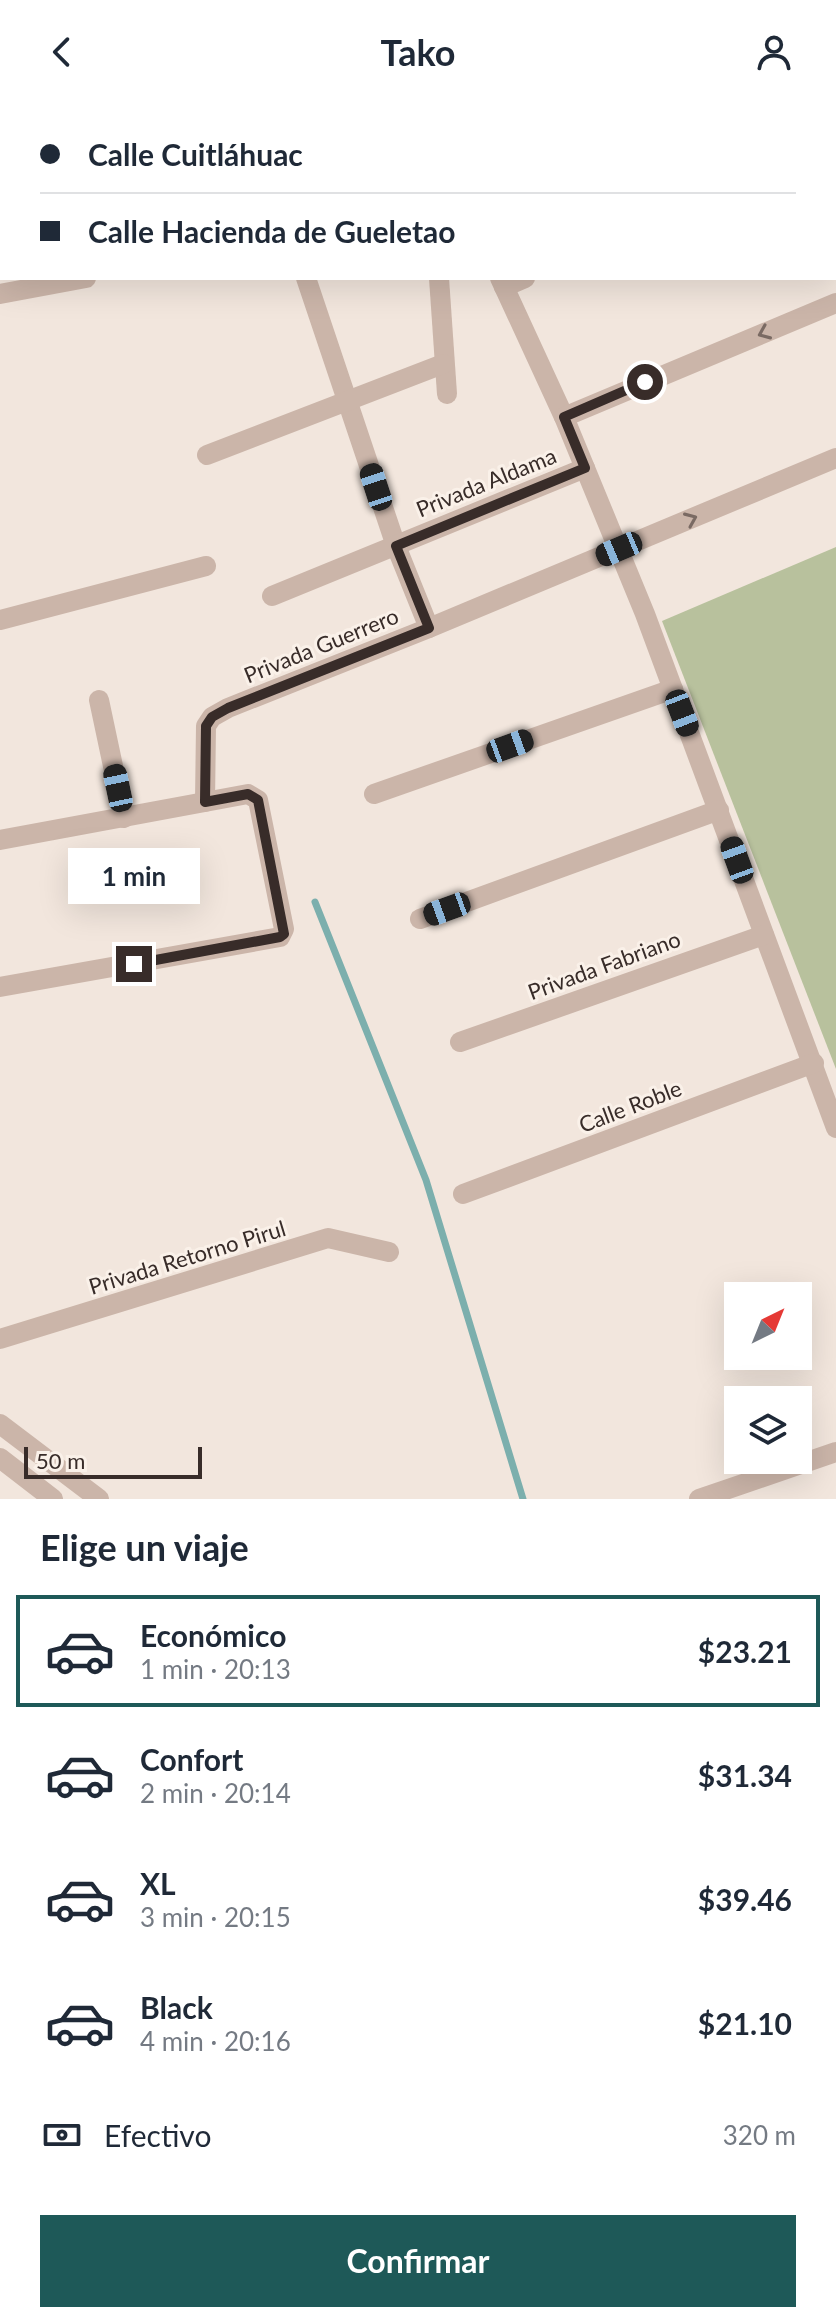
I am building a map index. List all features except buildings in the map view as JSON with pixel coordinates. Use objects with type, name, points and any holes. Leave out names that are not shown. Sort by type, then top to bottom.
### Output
[{"type":"street","points":[[0,294],[75,280]]},
{"type":"street","points":[[307,280],[396,546],[429,628]]},
{"type":"street","points":[[439,280],[447,394]]},
{"type":"street","points":[[502,282],[564,417],[619,549],[836,1128]]},
{"type":"street","points":[[564,417],[836,303]]},
{"type":"street","points":[[207,455],[443,364]]},
{"type":"street","name":"Privada Guerrero","points":[[205,802],[206,726],[212,717],[228,708],[429,628],[836,458]]},
{"type":"street","name":"Privada Aldama","points":[[272,596],[585,468]]},
{"type":"street","points":[[0,620],[206,566]]},
{"type":"street","points":[[374,794],[673,689]]},
{"type":"street","points":[[99,700],[124,818]]},
{"type":"street","points":[[0,840],[248,794],[258,800],[284,934],[0,987]]},
{"type":"street","points":[[420,919],[719,810]]},
{"type":"street","name":"Privada Fabriano","points":[[460,1042],[764,935]]},
{"type":"street","name":"Calle Roble","points":[[463,1194],[814,1063]]},
{"type":"street","name":"Privada Retorno Pirul","points":[[0,1339],[328,1238],[389,1252]]},
{"type":"street","points":[[0,1424],[99,1499]]},
{"type":"street","points":[[9,1472],[36,1449]]},
{"type":"street","points":[[699,1499],[836,1452]]},
{"type":"street","points":[[0,1458],[9,1472],[53,1499]]},
{"type":"green space","points":[[836,547],[836,1069],[662,621]]},
{"type":"waterway","points":[[315,902],[426,1180],[523,1499]]},
{"type":"route","points":[[134,964],[284,934],[258,800],[248,794],[205,802],[206,726],[212,717],[429,628],[396,546],[585,468],[564,417],[645,382]]}]
